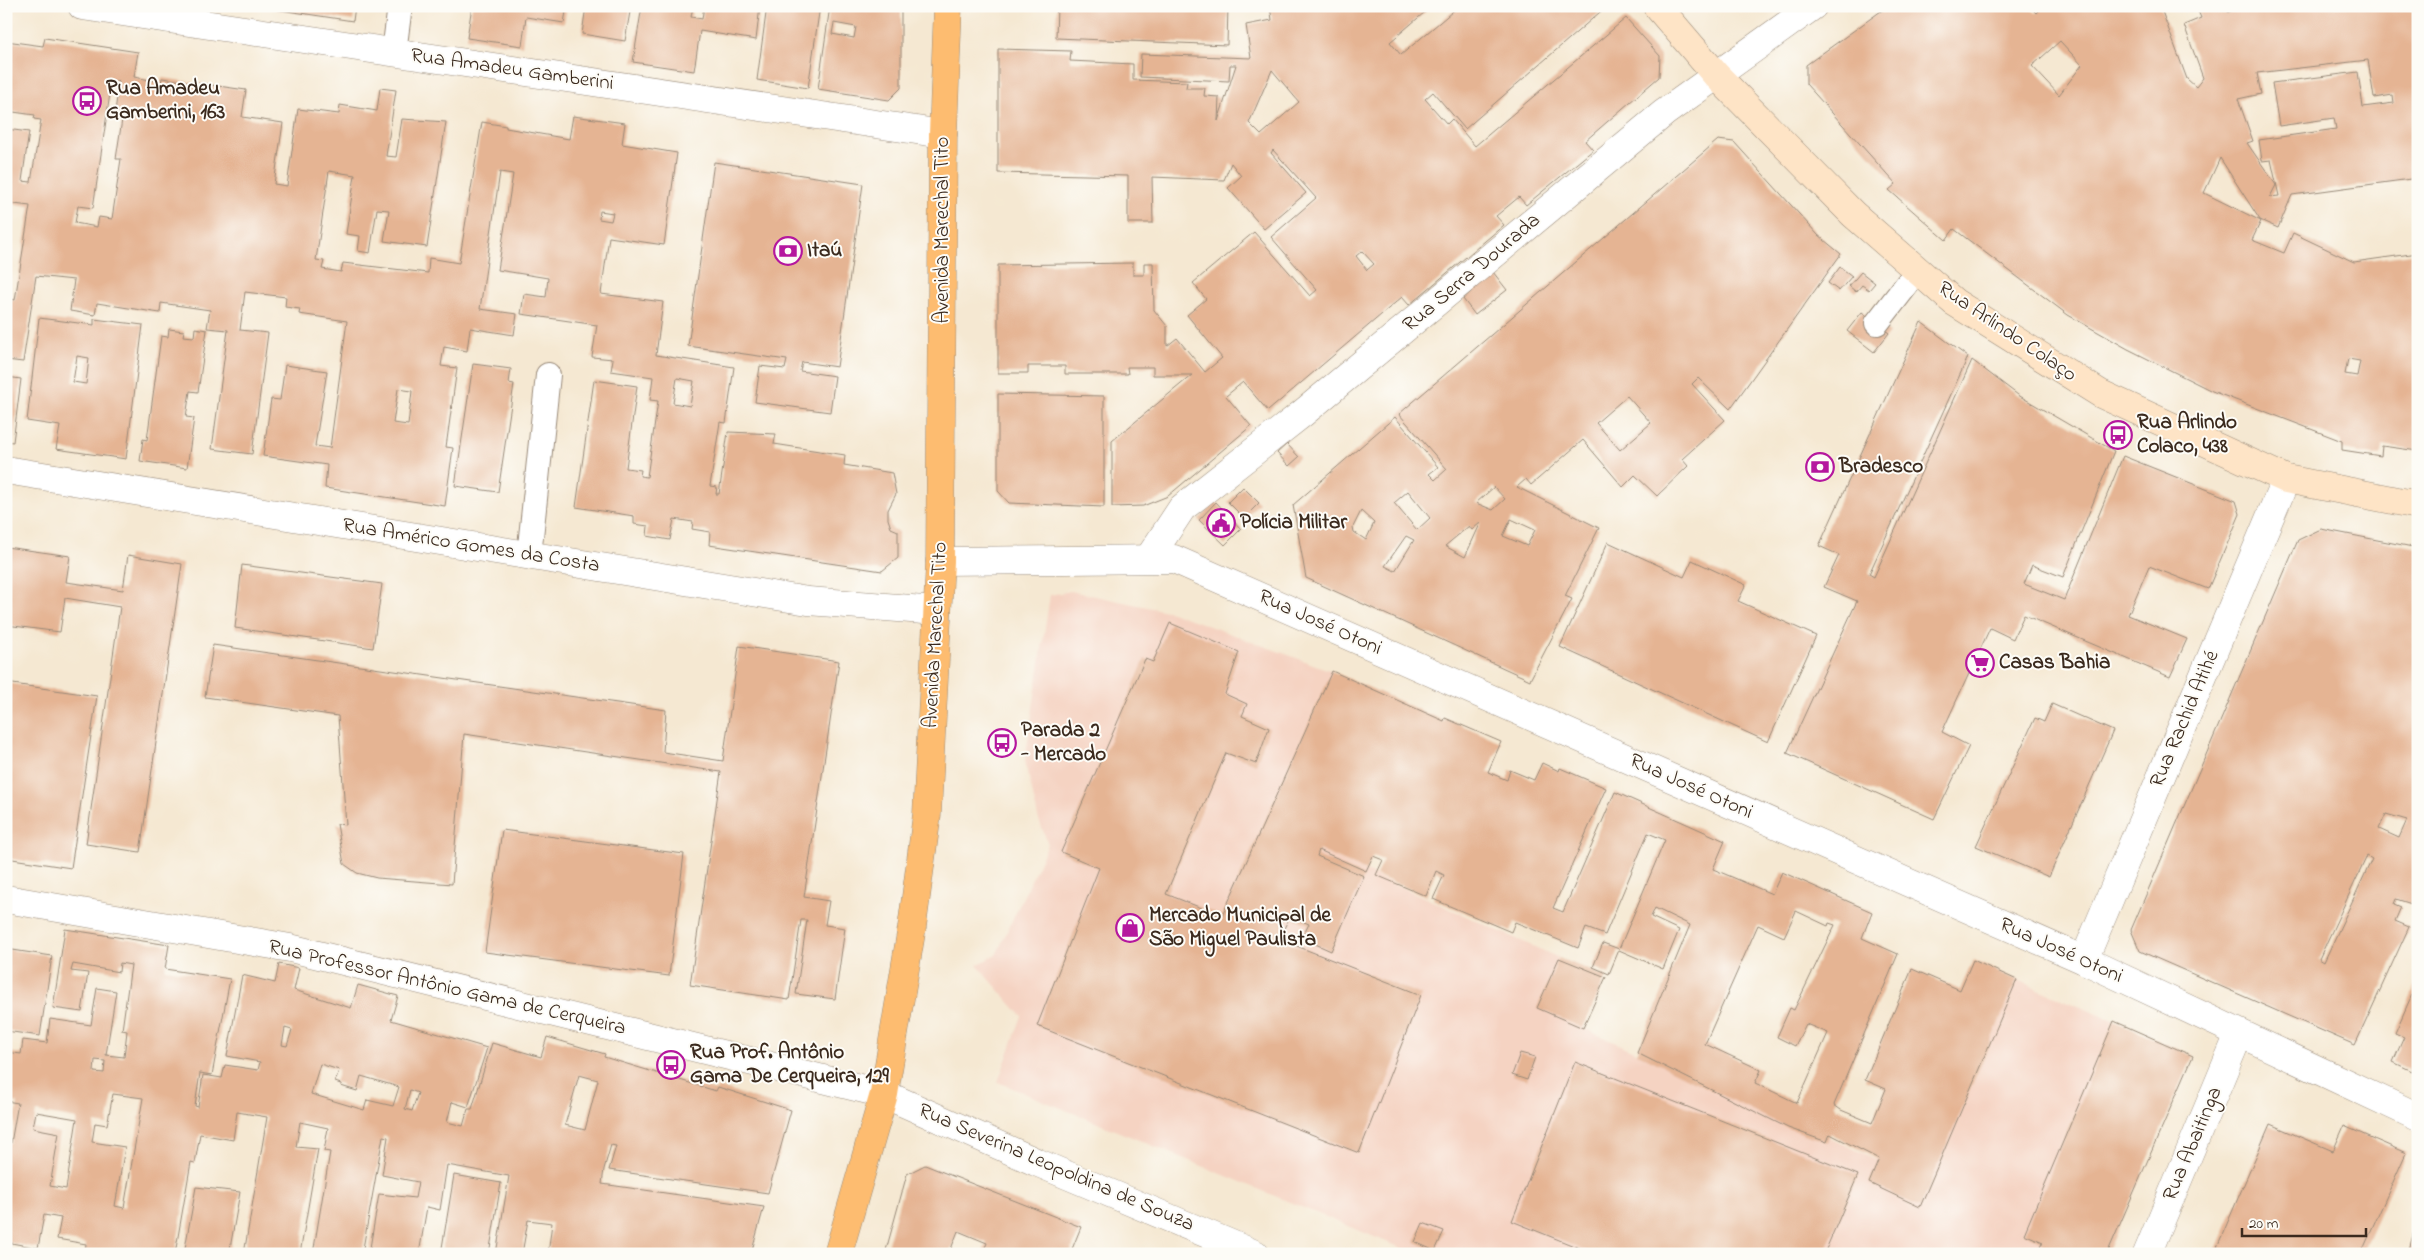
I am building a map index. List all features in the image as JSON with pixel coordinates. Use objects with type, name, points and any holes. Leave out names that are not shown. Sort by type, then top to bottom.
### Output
[{"type":"main road","name":"Avenida Marechal Tito","points":[[838,1254],[884,1094],[912,927],[927,814],[940,561],[943,134],[948,6]]},
{"type":"main road","name":"Rua Arlindo Colaço","points":[[1657,6],[1716,75],[1853,214],[1954,302],[2101,394],[2286,479],[2418,505]]},
{"type":"street","name":"Rua Amadeu Gamberini","points":[[82,6],[943,134]]},
{"type":"street","name":"Rua Serra Dourada","points":[[1149,558],[1182,508],[1303,413],[1664,113],[1813,6]]},
{"type":"street","name":"Rua Américo Gomes da Costa","points":[[6,470],[808,601],[937,611]]},
{"type":"street","name":"Rua Rachid Atihé","points":[[2084,960],[2286,479]]},
{"type":"street","name":"Rua José Otoni","points":[[940,561],[1174,558],[2084,960],[2418,1116]]},
{"type":"street","name":"Rua Professor Antônio Gama de Cerqueira","points":[[6,899],[290,948],[884,1094]]},
{"type":"street","name":"Rua Abaitinga","points":[[2148,1254],[2240,1034]]},
{"type":"street","name":"Rua Severina Leopoldina de Souza","points":[[884,1094],[1036,1162],[1255,1254]]},
{"type":"lane","points":[[394,52],[400,6]]},
{"type":"lane","points":[[1877,323],[1918,270]]},
{"type":"lane","points":[[529,556],[548,375]]},
{"type":"shaded area","name":"Mercado Municipal de São Miguel Paulista","points":[[1071,591],[1171,612],[1332,671],[1222,916],[1279,939],[1319,850],[1559,958],[1538,1008],[1930,1183],[2017,980],[2114,1021],[2024,1234],[2043,1242],[2036,1254],[1416,1254],[998,1082],[1022,1016],[977,965],[996,955],[1048,844],[1038,817],[1025,761],[1050,595]]},
{"type":"building","points":[[254,6],[355,6],[353,21]]},
{"type":"building","points":[[472,6],[567,6],[564,23],[526,17],[522,46],[467,38]]},
{"type":"building","points":[[586,6],[631,6],[625,41],[582,34]]},
{"type":"building","points":[[642,6],[693,6],[691,17],[702,19],[704,6],[760,6],[756,40],[700,31],[694,71],[633,62]]},
{"type":"building","points":[[767,6],[820,6],[808,88],[757,80]]},
{"type":"building","points":[[830,6],[901,6],[901,88],[889,100],[818,89]],"holes":[[[834,23],[856,27],[854,38],[832,34]]]},
{"type":"building","points":[[1057,6],[1228,6],[1227,45],[1056,38]]},
{"type":"building","points":[[1270,6],[1432,6],[1390,42],[1401,55],[1459,6],[1607,6],[1465,129],[1433,92],[1425,99],[1447,124],[1452,119],[1475,146],[1626,18],[1660,56],[1659,77],[1585,141],[1593,150],[1526,205],[1519,197],[1496,216],[1504,225],[1409,305],[1402,297],[1268,411],[1243,382],[1226,396],[1251,426],[1168,496],[1143,506],[1112,507],[1112,441],[1192,375],[1153,375],[1153,367],[1127,367],[1128,374],[1065,374],[1065,366],[1028,366],[1028,373],[998,373],[998,265],[1133,263],[1133,275],[1144,275],[1144,263],[1153,263],[1154,310],[1167,326],[1167,346],[1177,338],[1205,372],[1222,358],[1187,315],[1206,299],[1193,283],[1254,232],[1310,296],[1317,290],[1271,237],[1316,198],[1273,150],[1271,153],[1306,193],[1264,229],[1228,188],[1241,176],[1231,163],[1224,180],[1152,177],[1153,223],[1128,223],[1128,176],[998,173],[998,49],[1071,51],[1070,61],[1133,64],[1133,80],[1187,82],[1186,88],[1205,88],[1204,96],[1219,97],[1218,121],[1236,65],[1230,65],[1229,81],[1140,77],[1141,54],[1251,58],[1246,25],[1272,20]],"holes":[[[1272,70],[1299,102],[1261,135],[1249,123]],[[1362,251],[1374,264],[1367,270],[1356,256]]]},
{"type":"building","points":[[1888,6],[2029,6],[2036,13],[2041,8],[2039,6],[2160,6],[2187,79],[2196,87],[2203,78],[2184,25],[2201,18],[2196,6],[2226,6],[2228,12],[2244,6],[2418,6],[2418,104],[2416,104],[2418,117],[2418,178],[2292,195],[2278,228],[2260,220],[2220,158],[2204,193],[2261,221],[2252,240],[2284,253],[2293,233],[2354,262],[2418,253],[2418,451],[2382,446],[2381,456],[2342,450],[2342,441],[2212,391],[2128,349],[2068,315],[1954,229],[1946,240],[1889,190],[1896,184],[1806,84],[1806,65]],"holes":[[[2060,41],[2082,65],[2059,95],[2032,66]],[[2368,60],[2374,98],[2393,95],[2394,103],[2363,107],[2358,72],[2272,83],[2279,126],[2334,118],[2336,129],[2259,140],[2262,161],[2271,160],[2279,196],[2270,197],[2276,185],[2247,143],[2253,141],[2238,99],[2261,94],[2257,73]],[[2348,359],[2360,361],[2357,376],[2345,374]]]},
{"type":"building","points":[[45,38],[138,52],[134,77],[161,82],[162,78],[246,90],[242,117],[283,123],[274,184],[287,186],[298,109],[339,114],[340,105],[377,111],[380,88],[396,90],[386,156],[396,157],[402,119],[446,122],[427,247],[384,241],[389,210],[377,209],[370,253],[358,251],[360,236],[346,234],[355,175],[329,171],[316,260],[324,261],[322,269],[341,272],[343,263],[428,273],[429,258],[459,263],[482,122],[569,139],[573,116],[625,123],[622,144],[677,153],[664,245],[609,237],[601,294],[663,302],[656,355],[734,367],[726,423],[720,422],[710,486],[717,487],[716,494],[719,494],[728,432],[776,434],[774,444],[845,455],[844,465],[892,473],[896,494],[888,510],[888,519],[891,528],[898,531],[898,558],[882,571],[709,545],[710,532],[692,529],[693,522],[674,519],[670,540],[647,536],[648,526],[634,524],[634,516],[576,507],[594,380],[637,386],[626,468],[641,470],[640,476],[647,477],[658,401],[650,400],[653,377],[611,371],[613,359],[592,357],[597,325],[521,314],[524,294],[546,297],[548,278],[498,270],[513,174],[500,172],[480,309],[517,314],[514,335],[470,328],[467,351],[444,347],[441,366],[457,368],[446,447],[453,448],[445,506],[325,488],[327,465],[263,456],[271,399],[280,400],[285,365],[327,371],[315,446],[330,448],[347,321],[299,314],[300,309],[285,307],[286,297],[245,292],[240,330],[268,333],[252,454],[212,449],[228,330],[207,328],[210,310],[161,303],[160,313],[97,303],[95,315],[70,311],[74,280],[36,276],[23,362],[6,360],[6,298],[15,300],[30,206],[6,203],[6,129],[29,132],[22,181],[31,182],[41,120],[34,119],[35,115],[6,111],[6,41],[43,46]],"holes":[[[112,80],[119,82],[115,112],[123,113],[116,159],[121,159],[112,219],[99,217],[97,227],[75,223],[78,206],[93,208]],[[600,211],[613,213],[611,221],[599,219]],[[677,378],[694,381],[690,406],[673,403]],[[398,389],[412,391],[408,425],[393,423]]]},
{"type":"building","points":[[1718,140],[1734,142],[1818,235],[1841,254],[1730,409],[1698,378],[1692,384],[1725,420],[1682,459],[1688,466],[1657,496],[1635,475],[1623,487],[1583,440],[1531,485],[1526,479],[1517,487],[1599,528],[1565,596],[1572,599],[1530,680],[1306,578],[1293,505],[1395,417],[1438,467],[1429,474],[1435,480],[1447,469],[1399,414]],"holes":[[[1627,396],[1651,423],[1620,450],[1596,423]],[[1494,487],[1505,499],[1493,510],[1476,503]],[[1408,491],[1430,518],[1417,530],[1394,503]],[[1361,511],[1374,523],[1366,540],[1354,532],[1353,527]],[[1511,519],[1535,530],[1527,546],[1503,536]],[[1481,522],[1465,557],[1445,546],[1469,526],[1472,530]],[[1406,536],[1414,540],[1395,571],[1385,566]]]},
{"type":"building","points":[[714,162],[863,184],[837,367],[802,362],[800,371],[835,376],[830,412],[755,402],[760,366],[785,369],[787,360],[688,346]]},
{"type":"building","points":[[1840,267],[1852,276],[1839,291],[1828,283]]},
{"type":"building","points":[[1493,272],[1507,290],[1475,315],[1463,299]]},
{"type":"building","points":[[1861,272],[1875,283],[1869,290],[1862,285],[1856,292],[1849,286]]},
{"type":"building","points":[[1862,312],[1889,333],[1874,352],[1847,331]]},
{"type":"building","points":[[39,318],[94,325],[94,319],[143,325],[126,459],[56,449],[60,426],[27,421]],"holes":[[[77,356],[89,358],[86,384],[73,382]]]},
{"type":"building","points":[[1921,322],[1968,357],[1869,574],[1874,577],[1972,360],[2018,395],[2114,451],[2063,577],[2032,565],[2024,584],[2064,600],[2123,456],[2236,501],[2240,514],[2208,589],[2149,566],[2128,615],[2187,639],[2170,677],[2024,615],[2013,639],[1990,628],[1942,732],[1969,746],[1934,819],[1787,753],[1857,601],[1824,587],[1839,555],[1819,546]]},
{"type":"building","points":[[195,328],[207,330],[198,392],[190,391],[186,417],[194,418],[187,468],[140,461],[143,439],[147,440],[161,336],[168,337],[169,329],[184,331],[183,336],[194,337]]},
{"type":"building","points":[[473,364],[511,369],[509,383],[514,384],[498,492],[455,486]]},
{"type":"building","points":[[7,377],[21,379],[13,442],[6,441]]},
{"type":"building","points":[[998,394],[1104,396],[1104,507],[1009,503],[998,491]]},
{"type":"building","points":[[1287,444],[1299,457],[1289,466],[1277,453]]},
{"type":"building","points":[[1243,487],[1259,503],[1244,518],[1228,502]]},
{"type":"building","points":[[1216,502],[1241,529],[1225,545],[1199,520]]},
{"type":"building","points":[[2321,529],[2418,548],[2418,906],[2396,899],[2394,904],[2401,907],[2395,921],[2409,927],[2355,1045],[2140,951],[2131,930],[2298,540]],"holes":[[[2386,814],[2407,820],[2399,838],[2379,829]],[[2367,856],[2372,859],[2324,962],[2319,959]]]},
{"type":"building","points":[[1608,542],[1684,577],[1692,560],[1746,585],[1738,601],[1816,636],[1768,742],[1560,647]]},
{"type":"building","points":[[6,547],[70,556],[66,582],[123,590],[128,555],[182,564],[140,852],[86,844],[120,607],[65,598],[60,632],[6,625]]},
{"type":"building","points":[[242,565],[382,584],[373,648],[235,628]]},
{"type":"building","points":[[1170,623],[1239,652],[1225,694],[1247,704],[1242,716],[1269,728],[1256,764],[1226,753],[1166,894],[1222,916],[1332,671],[1444,721],[1445,718],[1501,742],[1488,772],[1507,780],[1510,770],[1534,780],[1542,763],[1559,771],[1560,768],[1606,788],[1553,908],[1563,912],[1615,792],[1725,841],[1713,869],[1772,894],[1782,872],[1872,912],[1862,938],[1898,954],[1834,1105],[1841,1110],[1872,1123],[1886,1089],[1865,1080],[1912,969],[1960,990],[1973,960],[2017,980],[1920,1207],[1869,1183],[1879,1159],[1830,1134],[1827,1142],[1788,1128],[1637,1053],[1690,925],[1655,908],[1651,917],[1679,930],[1663,969],[1619,950],[1609,974],[1593,967],[1603,943],[1619,949],[1665,840],[1648,833],[1605,935],[1586,928],[1578,948],[1515,922],[1511,932],[1433,899],[1444,875],[1436,871],[1426,896],[1376,875],[1383,860],[1373,856],[1366,871],[1319,850],[1317,856],[1364,876],[1331,951],[1302,938],[1309,924],[1290,916],[1279,939],[1421,995],[1359,1153],[1037,1026],[1099,868],[1061,852],[1145,659],[1153,662]],"holes":[[[1796,911],[1828,926],[1829,923],[1835,925],[1794,1010],[1790,1008],[1777,1037],[1795,1046],[1806,1024],[1828,1033],[1797,1103],[1755,1083],[1761,1070],[1705,1044],[1758,925],[1784,937]]]},
{"type":"building","points":[[213,645],[666,710],[663,752],[723,761],[739,646],[839,661],[804,897],[829,901],[825,925],[845,928],[835,999],[796,994],[807,920],[801,920],[789,1000],[690,985],[721,772],[464,734],[452,884],[377,878],[357,873],[344,864],[337,824],[346,825],[338,716],[205,697]]},
{"type":"building","points":[[6,683],[97,696],[71,868],[6,858]]},
{"type":"building","points":[[2052,704],[2113,731],[2049,877],[1976,846],[2035,718],[2044,722]]},
{"type":"building","points":[[502,830],[684,854],[669,976],[485,952]]},
{"type":"building","points":[[65,929],[169,945],[165,969],[230,979],[212,1075],[200,1073],[195,1106],[198,1107],[203,1075],[222,1078],[225,1065],[258,1070],[260,1062],[227,1056],[242,975],[275,983],[279,964],[299,968],[294,990],[351,1008],[358,985],[398,996],[391,1020],[487,1048],[468,1107],[452,1102],[447,1122],[463,1126],[468,1109],[472,1109],[492,1043],[541,1057],[547,1037],[605,1054],[604,1057],[716,1091],[718,1087],[791,1110],[768,1193],[609,1170],[616,1146],[611,1145],[604,1169],[602,1184],[764,1207],[751,1254],[548,1254],[552,1223],[528,1220],[522,1254],[496,1254],[509,1176],[447,1165],[440,1210],[427,1207],[419,1254],[369,1254],[379,1194],[415,1198],[418,1182],[382,1175],[388,1137],[383,1136],[362,1254],[313,1254],[330,1152],[324,1151],[328,1128],[300,1122],[296,1147],[318,1149],[300,1254],[244,1254],[267,1117],[237,1112],[233,1140],[200,1134],[195,1163],[191,1162],[175,1254],[85,1254],[86,1244],[57,1239],[61,1218],[44,1215],[38,1248],[6,1242],[6,1142],[11,1143],[18,1103],[6,1101],[6,1048],[8,1048],[7,1052],[21,1054],[23,1040],[47,1043],[50,1019],[91,1025],[97,988],[116,991],[106,1055],[124,1057],[127,1031],[122,1030],[131,965],[120,963],[119,972],[73,964],[71,971],[88,973],[82,1012],[53,1008]],"holes":[[[285,1028],[292,1030],[287,1046],[282,1045]],[[95,1060],[105,1061],[104,1073],[94,1072]],[[320,1064],[339,1070],[335,1082],[357,1091],[361,1076],[399,1087],[393,1106],[367,1100],[364,1110],[311,1094]],[[579,1075],[598,1080],[585,1130],[565,1125]],[[410,1090],[418,1093],[412,1111],[405,1109]],[[113,1094],[143,1098],[124,1208],[115,1206],[125,1147],[92,1142],[95,1123],[107,1125]],[[36,1112],[77,1119],[66,1189],[50,1186],[59,1133],[33,1128]]]},
{"type":"building","points":[[6,949],[52,956],[40,1036],[6,1031]]},
{"type":"building","points":[[1559,958],[1606,977],[1583,1028],[1537,1008]]},
{"type":"building","points":[[2418,981],[2418,1058],[2412,1071],[2393,1062],[2404,1037],[2395,1033]]},
{"type":"building","points":[[2114,1021],[2193,1056],[2107,1254],[2038,1254],[2043,1242],[2024,1234]]},
{"type":"building","points":[[1520,1053],[1535,1057],[1527,1080],[1512,1075]]},
{"type":"building","points":[[1575,1062],[1858,1175],[1824,1254],[1594,1254],[1512,1221]]},
{"type":"building","points":[[2270,1124],[2333,1151],[2344,1126],[2406,1153],[2361,1254],[2214,1254]]},
{"type":"building","points":[[925,1165],[1081,1227],[1070,1254],[982,1254],[987,1243],[958,1231],[949,1254],[885,1254],[907,1174]]},
{"type":"building","points":[[454,1175],[501,1183],[489,1254],[441,1254]]},
{"type":"building","points":[[196,1187],[240,1192],[229,1254],[184,1254]]},
{"type":"building","points":[[2417,1219],[2418,1254],[2408,1254]]},
{"type":"building","points":[[1423,1223],[1444,1231],[1435,1251],[1415,1242]]},
{"type":"place","name":"Rua Amadeu Gamberini, 163","points":[[87,101]]},
{"type":"place","name":"Itaú","points":[[788,251]]},
{"type":"place","name":"Rua Arlindo Colaco, 438","points":[[2118,435]]},
{"type":"place","name":"Bradesco","points":[[1820,467]]},
{"type":"place","name":"Polícia Militar","points":[[1221,523]]},
{"type":"place","name":"Casas Bahia","points":[[1980,663]]},
{"type":"place","name":"Parada 2 - Mercado","points":[[1002,743]]},
{"type":"place","name":"Mercado Municipal de São Miguel Paulista","points":[[1130,928]]},
{"type":"place","name":"Rua Prof. Antônio Gama De Cerqueira, 129","points":[[671,1065]]}]
